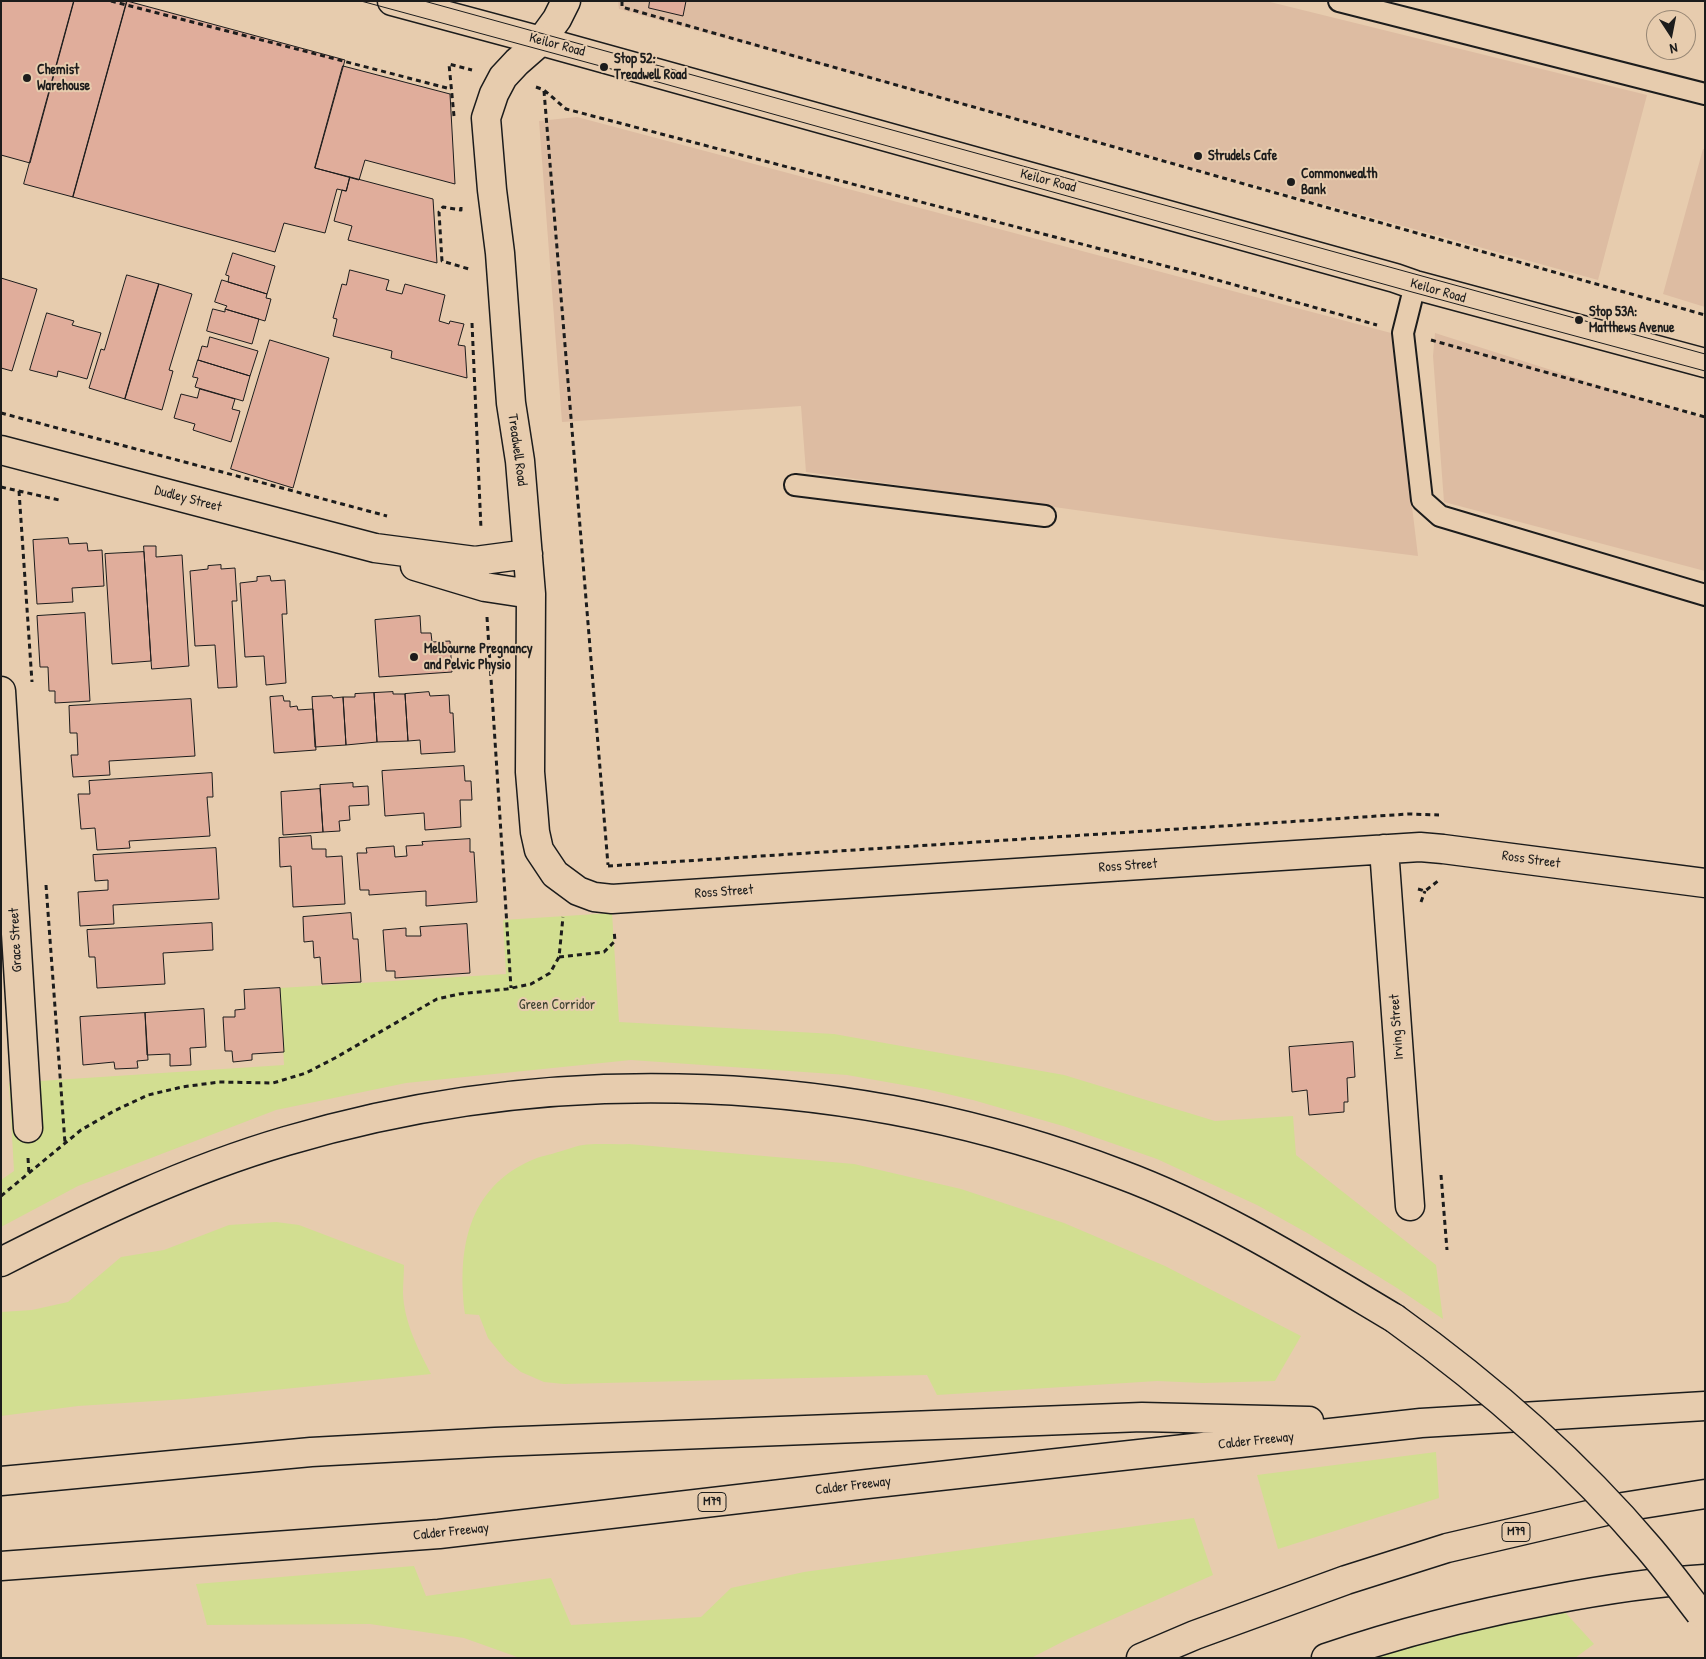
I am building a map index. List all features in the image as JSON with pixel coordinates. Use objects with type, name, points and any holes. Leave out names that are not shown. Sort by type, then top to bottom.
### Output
[{"type":"main road","name":"Keilor Road","points":[[392,1],[1415,285],[1705,363]]},
{"type":"main road","name":"Treadwell Road","points":[[556,874],[539,850],[535,832],[530,772],[531,594],[520,461],[511,403],[500,253],[486,118],[494,94],[503,77],[541,41],[557,20],[566,1]]},
{"type":"main road","name":"Dudley Street","points":[[1,450],[375,548],[475,561],[528,554]]},
{"type":"main road","name":"Dudley Street","points":[[375,548],[401,561],[485,587],[531,594]]},
{"type":"main road","name":"Grace Street","points":[[1,691],[28,1128]]},
{"type":"main road","name":"Ross Street","points":[[556,874],[578,890],[594,897],[612,899],[1384,849],[1442,848],[1705,883]]},
{"type":"main road","name":"Irving Street","points":[[1384,849],[1410,1206]]},
{"type":"main road","points":[[1,1262],[94,1216],[171,1181],[231,1158],[286,1140],[347,1124],[402,1112],[471,1101],[534,1093],[597,1089],[716,1089],[830,1099],[945,1121],[1013,1138],[1120,1174],[1216,1216],[1289,1255],[1394,1318],[1466,1372],[1547,1442],[1648,1546],[1702,1616]]},
{"type":"main road","name":"Calder Freeway","points":[[1,1566],[439,1534],[1421,1423],[1705,1406]]},
{"type":"main road","points":[[1,1481],[311,1452],[495,1442],[1142,1417],[1421,1423]]},
{"type":"main road","name":"M79","points":[[1141,1658],[1195,1634],[1346,1580],[1447,1548],[1623,1507],[1705,1494]]},
{"type":"main road","points":[[1326,1658],[1390,1638],[1494,1610],[1588,1592],[1660,1581],[1705,1579]]},
{"type":"lane","points":[[1339,1],[1705,94]]},
{"type":"lane","points":[[1415,285],[1403,333],[1422,500],[1440,516],[1705,594]]},
{"type":"lane","points":[[795,485],[1045,516]]},
{"type":"path","points":[[111,1],[451,90]]},
{"type":"path","points":[[622,1],[622,8],[1705,315]]},
{"type":"path","points":[[454,117],[449,64],[503,77],[544,90],[566,109],[1196,274],[1705,417]]},
{"type":"path","points":[[544,90],[608,865]]},
{"type":"path","points":[[460,201],[461,210],[443,207],[439,212],[442,261],[469,269],[470,279]]},
{"type":"path","points":[[471,317],[482,534],[472,539],[482,560]]},
{"type":"path","points":[[1,413],[396,518]]},
{"type":"path","points":[[485,587],[510,988]]},
{"type":"path","points":[[1,1196],[81,1130],[114,1111],[148,1095],[182,1087],[219,1082],[273,1082],[306,1073],[437,999],[531,984],[550,973],[559,957],[564,920],[556,874]]},
{"type":"path","points":[[1386,878],[1425,891],[1438,881],[1448,882]]},
{"type":"path","points":[[559,957],[604,952],[615,941],[614,932],[624,931]]},
{"type":"shaded area","points":[[618,1],[1266,1],[1647,95],[1598,280],[619,9]]},
{"type":"shaded area","points":[[577,117],[1391,333],[1418,556],[1267,537],[806,472],[801,406],[562,422],[539,121]]},
{"type":"shaded area","points":[[1703,149],[1705,149],[1705,307],[1663,294]]},
{"type":"shaded area","points":[[1435,333],[1705,419],[1705,571],[1444,502],[1433,356]]},
{"type":"green space","name":"Green Corridor","points":[[612,913],[619,1022],[834,1034],[1064,1075],[1215,1121],[1293,1116],[1296,1155],[1436,1265],[1443,1319],[1397,1288],[1309,1234],[1257,1205],[1157,1159],[1063,1126],[973,1100],[926,1089],[847,1075],[631,1060],[406,1083],[276,1110],[78,1186],[1,1227],[1,1180],[14,1171],[9,1083],[284,1065],[280,988],[506,974],[503,920]]},
{"type":"green space","points":[[629,1144],[854,1164],[961,1189],[1064,1223],[1165,1266],[1301,1336],[1275,1381],[1203,1383],[1157,1381],[937,1395],[927,1375],[564,1384],[544,1382],[521,1372],[506,1360],[488,1338],[479,1315],[465,1314],[463,1267],[471,1224],[480,1204],[493,1187],[510,1172],[532,1160],[583,1145]]},
{"type":"green space","points":[[276,1222],[299,1225],[404,1265],[403,1293],[406,1314],[417,1345],[431,1374],[186,1399],[78,1406],[1,1416],[1,1312],[32,1310],[68,1302],[121,1257],[164,1250],[229,1225]]},
{"type":"green space","points":[[1436,1452],[1439,1498],[1278,1549],[1257,1475]]},
{"type":"green space","points":[[1194,1518],[1213,1575],[1068,1639],[1031,1658],[520,1658],[464,1638],[370,1624],[207,1625],[196,1584],[414,1566],[426,1596],[551,1578],[571,1625],[701,1617],[731,1588],[804,1572]]},
{"type":"green space","points":[[1563,1610],[1594,1644],[1575,1658],[1357,1658],[1432,1636]]},
{"type":"building","name":"Chemist Warehouse","points":[[1,1],[74,1],[30,163],[1,155]]},
{"type":"building","points":[[74,1],[127,1],[73,197],[24,184]]},
{"type":"building","points":[[127,1],[345,60],[315,168],[350,177],[346,191],[337,189],[325,233],[284,223],[275,252],[73,197]]},
{"type":"building","points":[[650,1],[686,1],[683,16],[649,8]]},
{"type":"building","points":[[343,66],[450,94],[455,184],[365,160],[359,180],[315,168]]},
{"type":"building","points":[[350,177],[433,199],[437,263],[348,240],[352,226],[334,221],[342,190],[346,191]]},
{"type":"building","points":[[233,253],[275,266],[267,294],[228,282],[229,276],[226,275]]},
{"type":"building","points":[[350,270],[389,280],[386,290],[402,294],[405,284],[445,295],[439,321],[449,324],[450,321],[464,324],[458,345],[465,346],[467,378],[391,358],[392,351],[333,336],[337,319],[333,318],[342,284],[346,285]]},
{"type":"building","points":[[127,275],[159,284],[125,399],[89,388],[101,349],[104,350]]},
{"type":"building","points":[[1,278],[37,289],[12,371],[1,368]]},
{"type":"building","points":[[222,280],[267,294],[266,298],[271,299],[265,321],[225,309],[227,306],[215,302]]},
{"type":"building","points":[[159,284],[192,294],[169,370],[173,371],[162,410],[125,399]]},
{"type":"building","points":[[213,309],[225,312],[225,309],[259,319],[252,344],[207,331]]},
{"type":"building","points":[[47,313],[74,321],[72,325],[101,333],[87,379],[58,371],[57,377],[30,370]]},
{"type":"building","points":[[210,337],[258,351],[250,376],[198,360],[202,346],[207,347]]},
{"type":"building","points":[[270,340],[329,358],[293,488],[231,469]]},
{"type":"building","points":[[198,360],[250,376],[243,401],[195,387],[198,378],[193,377]]},
{"type":"building","points":[[200,389],[235,399],[232,409],[240,411],[231,442],[193,430],[195,424],[174,418],[181,394],[197,398]]},
{"type":"building","points":[[68,538],[69,544],[87,543],[88,551],[102,550],[104,586],[72,588],[73,602],[37,604],[33,540]]},
{"type":"building","points":[[144,546],[156,546],[156,557],[182,555],[189,666],[152,669]]},
{"type":"building","points":[[144,552],[151,661],[112,664],[105,554]]},
{"type":"building","points":[[221,565],[221,569],[235,568],[237,601],[232,601],[237,687],[218,688],[215,645],[195,646],[190,571]]},
{"type":"building","points":[[270,576],[271,581],[285,580],[287,614],[282,614],[286,683],[266,685],[264,656],[245,657],[240,583],[257,581],[257,577]]},
{"type":"building","points":[[85,613],[90,701],[55,703],[55,691],[49,691],[48,667],[40,667],[37,616]]},
{"type":"building","name":"Melbourne Pregnancy and Pelvic Physio","points":[[420,616],[421,633],[431,633],[432,642],[450,641],[452,672],[379,677],[375,620]]},
{"type":"building","points":[[393,692],[393,694],[405,694],[408,741],[377,742],[374,693]]},
{"type":"building","points":[[429,692],[430,696],[449,695],[450,713],[453,713],[455,752],[421,754],[420,740],[408,741],[405,694]]},
{"type":"building","points":[[374,693],[377,742],[346,745],[343,697],[355,697],[355,694]]},
{"type":"building","points":[[283,696],[284,701],[290,701],[290,707],[297,706],[298,710],[313,709],[316,750],[274,753],[270,697]]},
{"type":"building","points":[[332,696],[333,698],[343,697],[346,745],[315,747],[312,697]]},
{"type":"building","points":[[191,699],[195,756],[109,761],[110,775],[73,777],[71,755],[78,755],[77,733],[70,733],[69,706]]},
{"type":"building","points":[[464,766],[465,781],[471,781],[472,800],[460,800],[461,827],[425,830],[424,813],[385,816],[382,771]]},
{"type":"building","points":[[212,773],[213,797],[207,797],[210,836],[129,841],[130,848],[97,850],[95,828],[81,829],[78,794],[90,794],[89,781]]},
{"type":"building","points":[[353,783],[353,787],[368,786],[369,805],[349,806],[350,820],[339,821],[340,831],[323,832],[320,785]]},
{"type":"building","points":[[320,789],[323,832],[283,835],[281,792]]},
{"type":"building","points":[[311,836],[312,849],[326,849],[326,857],[342,856],[345,904],[293,907],[291,866],[280,867],[279,838]]},
{"type":"building","points":[[470,839],[470,852],[474,852],[477,902],[426,906],[426,891],[369,895],[369,890],[360,890],[357,853],[367,853],[366,848],[394,846],[395,857],[407,856],[406,846],[423,845],[422,842]]},
{"type":"building","points":[[216,848],[219,899],[113,905],[114,924],[80,926],[78,892],[108,890],[108,880],[95,881],[93,855]]},
{"type":"building","points":[[351,913],[353,939],[358,939],[361,982],[322,984],[320,957],[314,958],[313,941],[304,942],[303,917]]},
{"type":"building","points":[[212,923],[213,950],[163,953],[165,984],[97,988],[95,957],[89,957],[87,930]]},
{"type":"building","points":[[467,924],[470,973],[395,978],[395,971],[386,971],[383,930],[406,928],[406,936],[421,936],[420,927]]},
{"type":"building","points":[[280,988],[284,1052],[252,1054],[252,1060],[233,1062],[232,1051],[225,1051],[223,1017],[235,1017],[235,1010],[245,1009],[244,990]]},
{"type":"building","points":[[204,1009],[206,1047],[190,1048],[191,1065],[170,1066],[170,1054],[147,1055],[145,1013]]},
{"type":"building","points":[[145,1013],[148,1060],[137,1061],[138,1068],[115,1069],[114,1062],[83,1065],[80,1017]]},
{"type":"building","points":[[1353,1042],[1355,1077],[1347,1078],[1348,1102],[1344,1102],[1344,1112],[1309,1115],[1307,1090],[1292,1092],[1289,1047]]},
{"type":"tram line","points":[[361,1],[1412,292],[1705,371]]},
{"type":"tram line","points":[[424,1],[1705,354]]},
{"type":"place","name":"Stop 52: Treadwell Road","points":[[604,67]]},
{"type":"place","name":"Chemist Warehouse","points":[[27,78]]},
{"type":"place","name":"Strudels Cafe","points":[[1198,156]]},
{"type":"place","name":"Commonwealth Bank","points":[[1291,182]]},
{"type":"place","name":"Stop 53A: Matthews Avenue","points":[[1579,320]]},
{"type":"place","name":"Melbourne Pregnancy and Pelvic Physio","points":[[414,657]]}]
